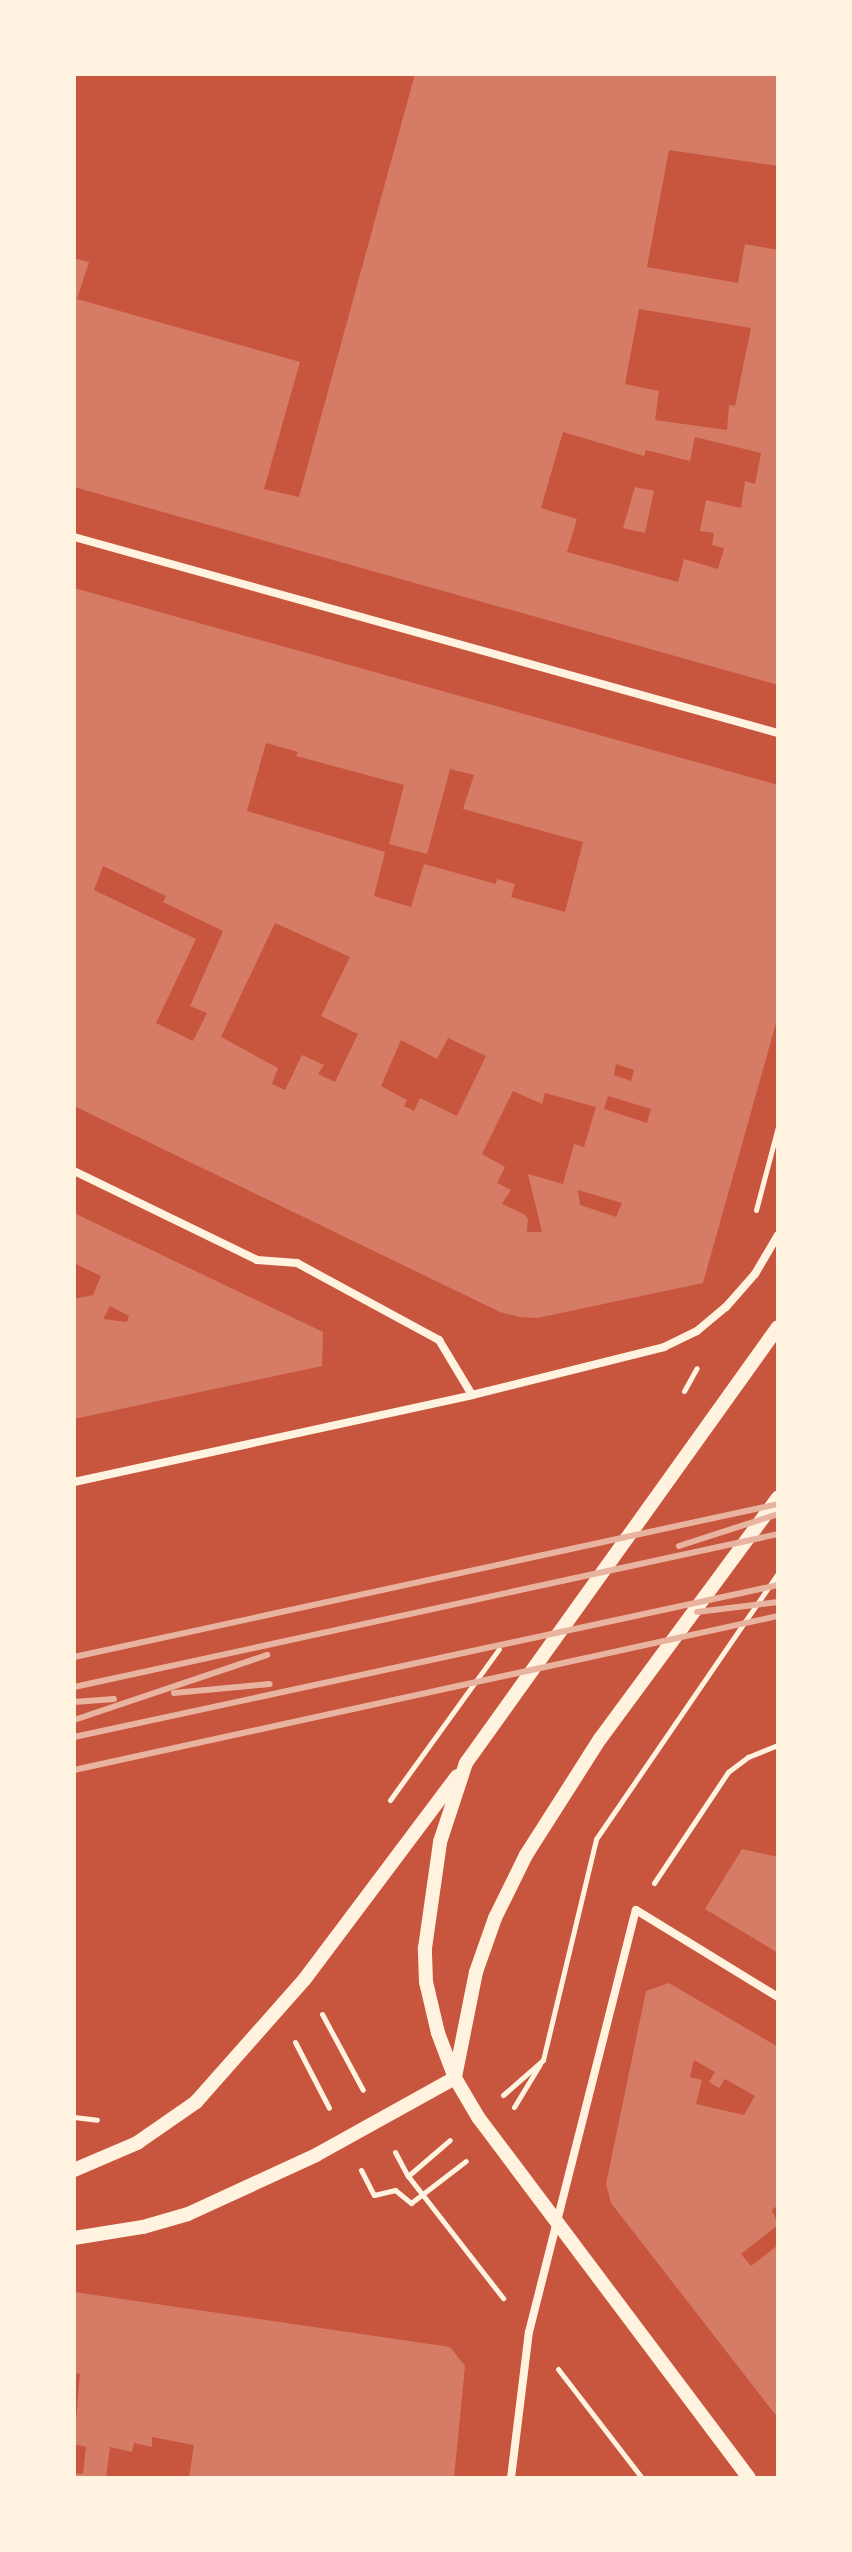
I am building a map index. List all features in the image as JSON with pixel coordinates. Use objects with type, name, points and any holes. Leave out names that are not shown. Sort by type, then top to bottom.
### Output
[{"type":"street","points":[[74,537],[778,733]]},
{"type":"street","points":[[74,1171],[257,1260],[297,1263],[439,1340],[472,1395]]},
{"type":"street","points":[[74,1482],[472,1395],[664,1347],[697,1331],[726,1307],[755,1274],[778,1235]]},
{"type":"street","points":[[74,2170],[137,2143],[167,2125],[205,2091],[304,1980],[466,1763],[778,1327]]},
{"type":"street","points":[[74,2238],[129,2230],[188,2214],[345,2140],[455,2078],[476,1972],[495,1918],[526,1855],[600,1739],[778,1498]]},
{"type":"street","points":[[466,1763],[440,1842],[425,1948],[426,1982],[455,2078],[478,2117],[749,2478]]},
{"type":"street","points":[[511,2478],[529,2332],[636,1910],[778,1997]]},
{"type":"path","points":[[755,1213],[778,1127]]},
{"type":"path","points":[[677,1404],[698,1366]]},
{"type":"path","points":[[408,2176],[543,2060],[596,1839],[778,1573]]},
{"type":"path","points":[[382,1811],[501,1646]]},
{"type":"path","points":[[636,1910],[728,1772],[748,1757],[778,1745]]},
{"type":"path","points":[[304,1980],[408,2176],[642,2478]]},
{"type":"path","points":[[277,2008],[374,2195],[395,2190],[411,2203]]},
{"type":"building","points":[[415,74],[778,74],[778,166],[669,150],[647,267],[738,283],[745,244],[778,250],[778,685],[74,487],[74,258],[89,262],[77,299],[300,362],[264,489],[299,497]],"holes":[[[639,309],[751,328],[735,406],[729,405],[727,430],[655,420],[659,391],[625,384]],[[563,432],[644,456],[646,450],[690,461],[695,437],[761,453],[755,484],[745,481],[741,508],[706,500],[700,531],[714,533],[712,545],[724,548],[718,569],[684,559],[678,582],[567,552],[577,519],[541,508]]]},
{"type":"building","points":[[635,487],[654,491],[645,533],[623,528]]},
{"type":"building","points":[[74,588],[778,785],[778,1016],[703,1283],[537,1318],[500,1312],[74,1106]],"holes":[[[266,743],[298,752],[296,756],[404,785],[389,844],[427,854],[450,769],[474,775],[463,809],[583,842],[565,912],[511,897],[515,884],[497,879],[496,884],[424,864],[411,907],[374,896],[385,852],[247,811]],[[103,866],[166,896],[163,902],[223,931],[190,1006],[207,1013],[193,1041],[156,1023],[196,939],[94,890]],[[275,923],[350,957],[321,1016],[358,1034],[335,1082],[318,1074],[324,1065],[302,1055],[285,1090],[272,1084],[278,1068],[221,1037]],[[448,1038],[486,1056],[457,1116],[420,1098],[414,1111],[404,1106],[407,1100],[381,1086],[401,1040],[437,1059]],[[616,1064],[634,1070],[631,1081],[614,1075]],[[513,1091],[542,1104],[545,1093],[596,1107],[584,1147],[574,1144],[563,1184],[528,1174],[542,1232],[527,1232],[528,1219],[524,1214],[502,1204],[511,1190],[497,1183],[505,1167],[482,1154]],[[608,1096],[651,1109],[647,1123],[604,1109]],[[578,1190],[622,1203],[616,1217],[580,1205]]]},
{"type":"building","points":[[74,1213],[323,1332],[322,1366],[74,1419],[74,1299],[93,1295],[101,1276],[74,1263]],"holes":[[[110,1306],[129,1316],[127,1322],[103,1319]]]},
{"type":"building","points":[[742,1849],[778,1857],[778,1953],[705,1909]]},
{"type":"building","points":[[669,1983],[778,2047],[778,2205],[772,2210],[778,2225],[741,2254],[751,2266],[778,2245],[778,2418],[611,2203],[606,2184],[646,1991]],"holes":[[[694,2060],[715,2072],[709,2082],[719,2088],[725,2079],[755,2096],[744,2115],[696,2104],[702,2080],[690,2077]]]},
{"type":"building","points":[[74,2292],[450,2347],[465,2366],[454,2478],[189,2478],[194,2445],[152,2437],[152,2447],[134,2443],[132,2452],[110,2447],[106,2478],[74,2478],[74,2473],[83,2474],[86,2447],[74,2444],[80,2374],[74,2373]]},
{"type":"railway","points":[[74,1657],[778,1504]]},
{"type":"railway","points":[[679,1546],[778,1514]]},
{"type":"railway","points":[[74,1687],[778,1534]]},
{"type":"railway","points":[[74,1737],[778,1585]]},
{"type":"railway","points":[[697,1612],[778,1602]]},
{"type":"railway","points":[[74,1770],[778,1616]]},
{"type":"railway","points":[[74,1720],[267,1655]]},
{"type":"railway","points":[[174,1693],[270,1684]]},
{"type":"railway","points":[[74,1702],[114,1699]]}]
